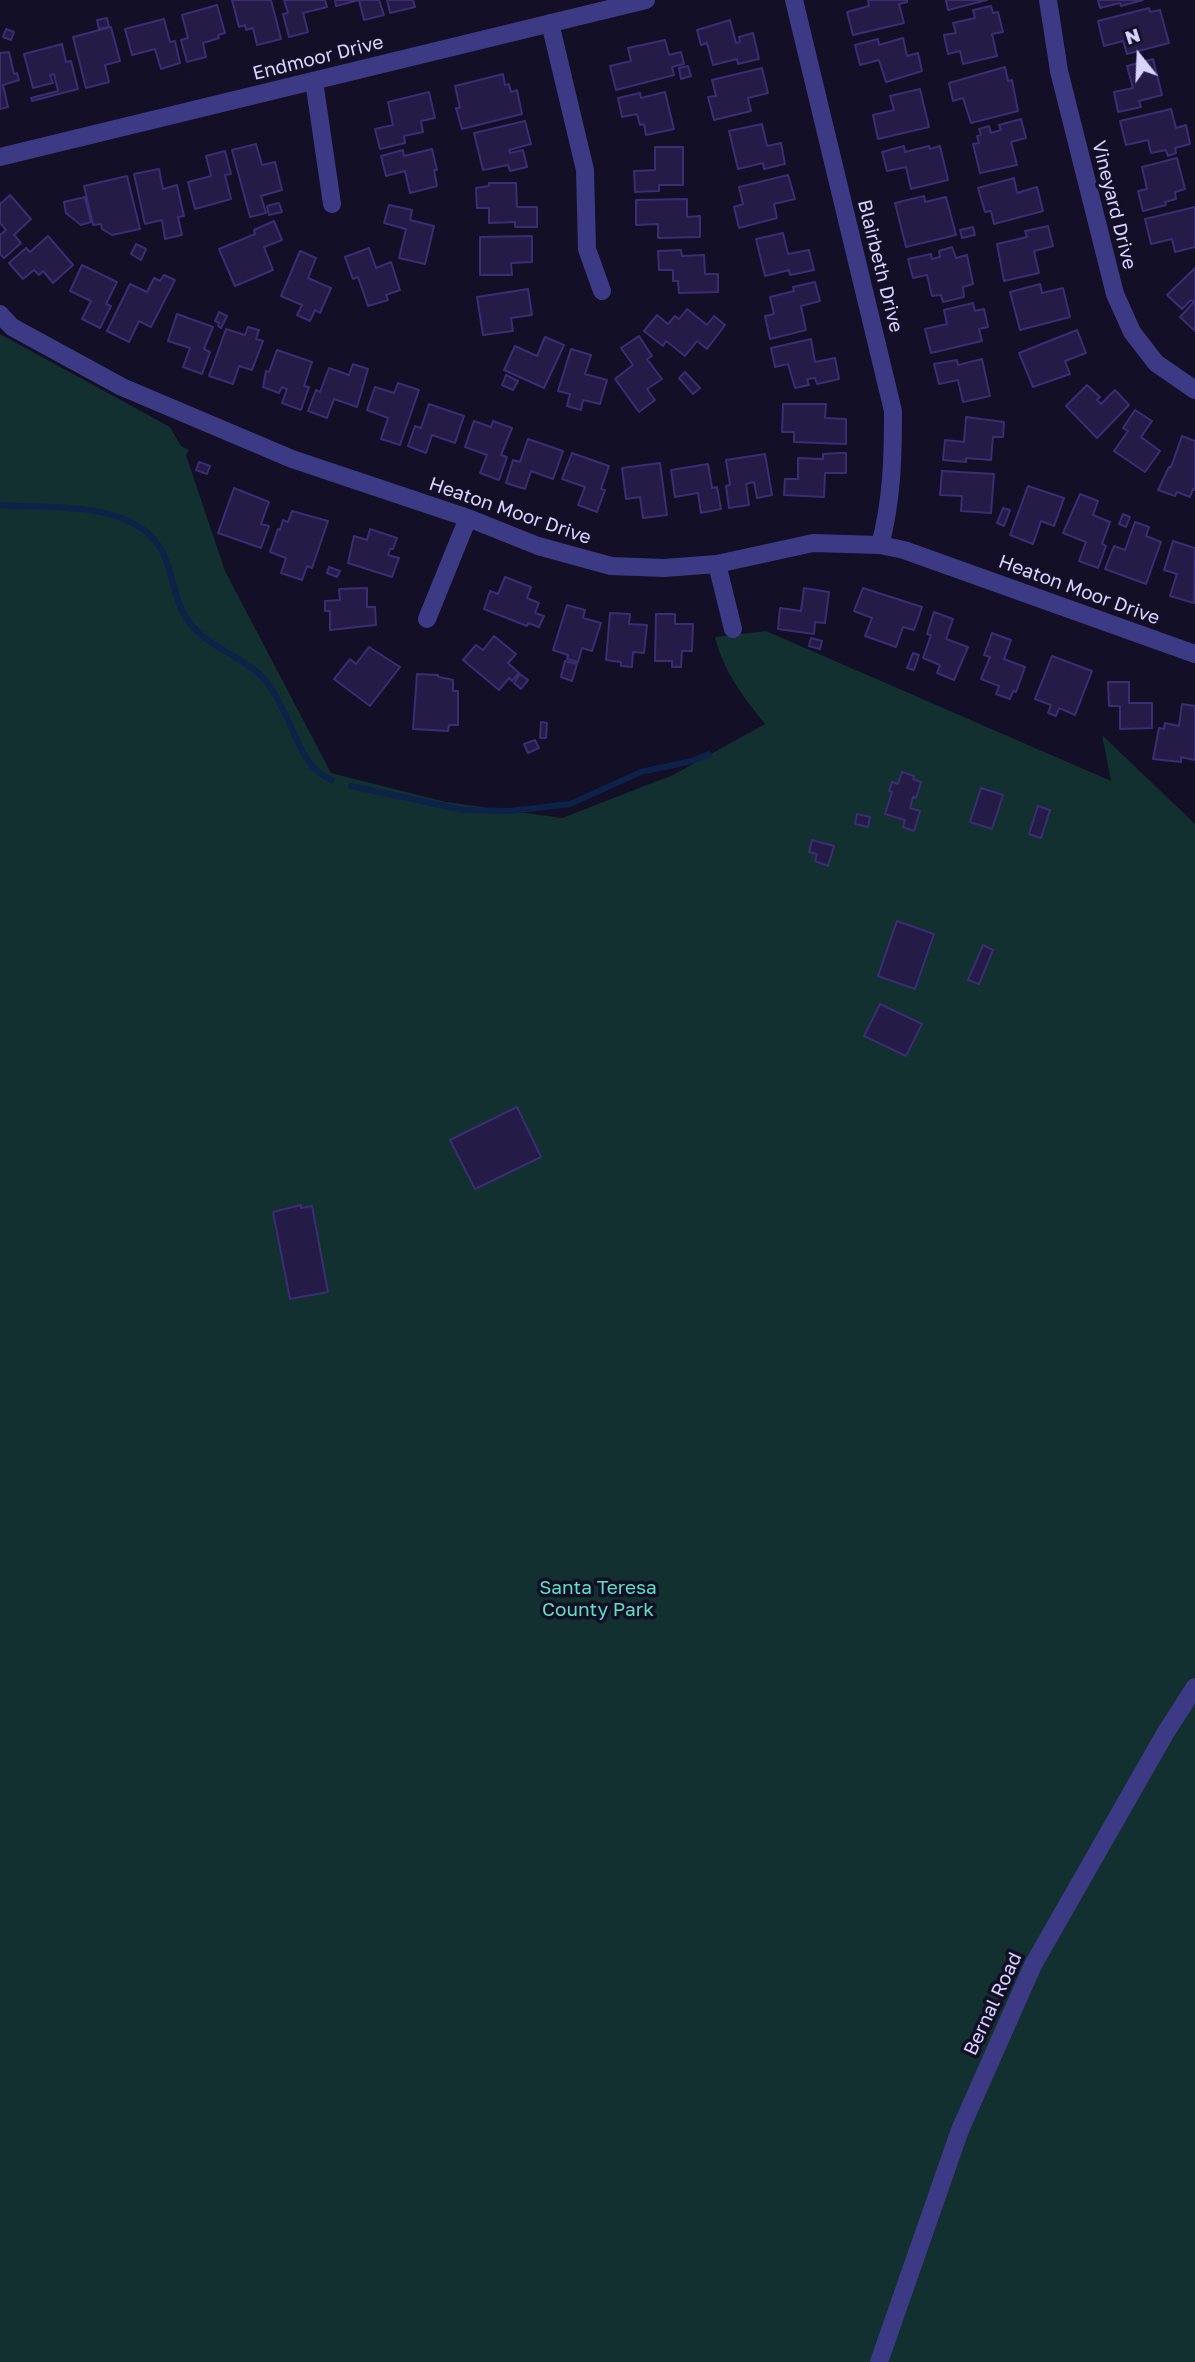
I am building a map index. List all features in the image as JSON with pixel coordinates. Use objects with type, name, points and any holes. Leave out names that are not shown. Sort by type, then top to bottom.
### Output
[{"type":"street","name":"Endmoor Drive","points":[[0,158],[646,0]]},
{"type":"street","name":"Blairbeth Drive","points":[[794,0],[893,411],[892,471],[887,518],[880,545]]},
{"type":"street","name":"Vineyard Drive","points":[[1048,0],[1059,71],[1115,294],[1132,332],[1156,362],[1195,390]]},
{"type":"street","points":[[550,23],[586,170],[587,249],[602,291]]},
{"type":"street","points":[[314,81],[332,204]]},
{"type":"street","name":"Heaton Moor Drive","points":[[0,314],[12,327],[122,387],[292,458],[468,518],[538,546],[611,566],[664,568],[717,564],[813,543],[880,545],[904,550],[1195,654]]},
{"type":"street","points":[[427,619],[468,518]]},
{"type":"street","points":[[717,564],[733,629]]},
{"type":"street","name":"Bernal Road","points":[[879,2362],[960,2130],[1032,1965],[1159,1744],[1195,1687]]},
{"type":"green space","name":"Santa Teresa County Park","points":[[0,334],[170,427],[181,446],[189,450],[186,455],[225,571],[331,773],[446,802],[562,818],[673,775],[765,724],[729,673],[715,637],[766,631],[1111,781],[1102,735],[1195,824],[1195,2362],[0,2362]]},
{"type":"building","points":[[232,0],[271,0],[281,39],[257,45],[253,28],[246,30],[245,25],[239,27]]},
{"type":"building","points":[[284,0],[325,0],[327,7],[303,13],[308,32],[289,37],[283,14],[288,13]]},
{"type":"building","points":[[335,0],[359,0],[336,6]]},
{"type":"building","points":[[359,0],[379,0],[384,15],[364,20]]},
{"type":"building","points":[[387,0],[413,0],[415,7],[390,13]]},
{"type":"building","points":[[868,0],[907,0],[899,4],[904,23],[853,35],[847,12],[869,6]]},
{"type":"building","points":[[946,0],[987,0],[948,10]]},
{"type":"building","points":[[1098,0],[1143,0],[1100,8]]},
{"type":"building","points":[[217,5],[225,33],[203,43],[206,57],[187,62],[181,40],[188,38],[182,15]]},
{"type":"building","points":[[991,6],[993,13],[998,12],[1003,32],[992,34],[997,56],[963,64],[960,51],[948,54],[944,35],[956,33],[953,23],[975,18],[973,10]]},
{"type":"building","points":[[1149,8],[1150,12],[1160,10],[1169,43],[1127,54],[1123,41],[1104,46],[1098,21]]},
{"type":"building","points":[[107,18],[109,27],[99,29],[97,20]]},
{"type":"building","points":[[164,19],[170,42],[175,41],[180,63],[161,69],[155,49],[132,55],[125,29]]},
{"type":"building","points":[[730,20],[736,43],[740,42],[739,37],[753,33],[759,59],[738,64],[737,59],[713,65],[707,43],[701,45],[697,30]]},
{"type":"building","points":[[111,27],[120,61],[105,65],[109,82],[86,88],[73,37]]},
{"type":"building","points":[[6,29],[14,32],[11,40],[3,37]]},
{"type":"building","points":[[903,38],[907,56],[918,53],[922,71],[886,82],[879,60],[860,65],[855,45],[878,39],[879,45]]},
{"type":"building","points":[[665,40],[669,55],[681,52],[684,64],[672,67],[674,75],[616,90],[610,66],[631,61],[628,48]]},
{"type":"building","points":[[62,44],[66,62],[71,61],[78,89],[32,101],[31,98],[58,91],[54,74],[50,75],[53,83],[33,88],[24,54]]},
{"type":"building","points":[[9,52],[14,74],[17,73],[19,80],[3,85],[8,107],[0,109],[0,53]]},
{"type":"building","points":[[1153,59],[1162,95],[1139,101],[1141,107],[1118,112],[1114,92],[1133,88],[1127,66]]},
{"type":"building","points":[[688,66],[691,76],[681,79],[679,68]]},
{"type":"building","points":[[1005,67],[1008,81],[1012,80],[1018,111],[971,123],[963,98],[953,101],[949,83]]},
{"type":"building","points":[[762,68],[768,93],[748,98],[751,111],[714,120],[708,97],[716,96],[712,80]]},
{"type":"building","points":[[503,74],[505,85],[509,84],[511,92],[517,90],[522,114],[462,129],[456,108],[460,108],[455,86]]},
{"type":"building","points":[[920,89],[929,127],[878,139],[873,115],[894,110],[890,96]]},
{"type":"building","points":[[429,92],[435,118],[421,121],[423,132],[404,136],[405,143],[380,149],[375,129],[393,125],[388,102]]},
{"type":"building","points":[[665,92],[674,129],[646,135],[644,124],[640,125],[637,114],[622,117],[618,98],[640,93],[641,98]]},
{"type":"building","points":[[1171,109],[1176,128],[1186,125],[1190,144],[1175,148],[1176,153],[1168,156],[1166,150],[1151,153],[1148,140],[1126,145],[1120,121]]},
{"type":"building","points":[[1021,119],[1026,138],[1011,142],[1017,165],[980,173],[973,144],[979,143],[979,129],[989,126],[991,133],[1001,130],[999,125]]},
{"type":"building","points":[[525,121],[531,144],[509,150],[510,153],[523,150],[527,167],[510,171],[508,165],[483,170],[474,133]]},
{"type":"building","points":[[762,124],[767,146],[781,143],[785,164],[764,169],[763,163],[738,169],[729,131]]},
{"type":"building","points":[[256,144],[262,165],[275,162],[282,190],[261,196],[266,213],[250,217],[232,150]]},
{"type":"building","points":[[904,146],[905,152],[940,146],[948,180],[911,189],[906,167],[887,171],[882,152]]},
{"type":"building","points":[[655,147],[683,147],[683,185],[659,185],[659,191],[635,192],[634,171],[655,170]]},
{"type":"building","points":[[432,149],[437,170],[434,170],[437,186],[410,193],[405,171],[386,176],[381,156],[403,150],[404,156]]},
{"type":"building","points":[[225,151],[231,174],[225,175],[231,199],[195,209],[188,182],[211,176],[206,156]]},
{"type":"building","points":[[1177,158],[1185,189],[1175,192],[1176,199],[1165,202],[1166,205],[1143,211],[1138,191],[1147,189],[1142,167]]},
{"type":"building","points":[[159,169],[163,189],[177,185],[184,216],[178,217],[182,235],[165,239],[162,220],[145,224],[134,174]]},
{"type":"building","points":[[788,175],[795,199],[774,204],[777,218],[739,228],[734,207],[743,204],[739,187]]},
{"type":"building","points":[[127,176],[140,229],[112,235],[102,229],[101,224],[93,225],[84,186]]},
{"type":"building","points":[[1014,178],[1017,193],[1037,187],[1043,211],[994,224],[991,211],[985,212],[978,188]]},
{"type":"building","points":[[489,183],[516,183],[517,207],[537,207],[537,227],[515,227],[515,222],[489,223],[489,208],[477,208],[476,188],[489,186]]},
{"type":"building","points":[[10,195],[31,219],[14,235],[21,243],[4,258],[0,254],[0,235],[6,230],[0,223],[0,204]]},
{"type":"building","points":[[924,196],[925,202],[946,197],[956,235],[906,247],[895,203]]},
{"type":"building","points":[[85,197],[91,222],[81,225],[66,213],[64,202]]},
{"type":"building","points":[[687,199],[687,217],[700,216],[700,237],[658,238],[658,224],[636,225],[636,200]]},
{"type":"building","points":[[279,203],[282,212],[269,215],[267,206]]},
{"type":"building","points":[[389,205],[412,210],[410,220],[434,226],[425,264],[399,258],[406,229],[384,223]]},
{"type":"building","points":[[1195,207],[1195,247],[1175,252],[1172,239],[1151,244],[1145,219]]},
{"type":"building","points":[[274,221],[282,240],[264,247],[273,270],[235,286],[219,249],[255,234],[254,230]]},
{"type":"building","points":[[1048,226],[1053,246],[1034,251],[1039,273],[1004,281],[997,244],[1027,237],[1025,231]]},
{"type":"building","points":[[973,227],[975,235],[962,238],[960,230]]},
{"type":"building","points":[[783,233],[788,254],[809,250],[814,270],[790,275],[789,270],[765,276],[756,239]]},
{"type":"building","points":[[48,236],[73,265],[53,283],[43,271],[39,275],[34,270],[23,279],[9,263],[26,248],[30,252]]},
{"type":"building","points":[[532,236],[532,262],[511,263],[512,275],[480,275],[480,237]]},
{"type":"building","points":[[136,244],[146,249],[141,260],[131,254]]},
{"type":"building","points":[[952,247],[956,258],[967,255],[973,284],[963,287],[964,297],[943,302],[941,295],[932,296],[927,275],[913,278],[908,259],[931,254],[932,259],[940,257],[939,251]]},
{"type":"building","points":[[369,248],[376,268],[391,262],[400,290],[386,295],[388,300],[368,306],[358,277],[353,279],[345,257]]},
{"type":"building","points":[[681,250],[682,256],[704,255],[705,274],[718,274],[718,292],[679,293],[678,281],[673,281],[673,270],[659,270],[658,251]]},
{"type":"building","points":[[300,251],[316,258],[308,278],[331,288],[320,313],[315,310],[310,321],[297,315],[302,305],[281,296]]},
{"type":"building","points":[[82,265],[117,282],[106,304],[111,306],[100,328],[82,319],[91,301],[70,291]]},
{"type":"building","points":[[1195,268],[1195,331],[1180,317],[1194,302],[1191,300],[1182,309],[1167,295]]},
{"type":"building","points":[[164,275],[175,280],[151,327],[139,321],[129,342],[107,331],[130,284],[147,292],[154,278],[160,281]]},
{"type":"building","points":[[815,282],[820,301],[801,306],[806,330],[770,339],[765,316],[774,314],[770,297],[794,291],[793,287]]},
{"type":"building","points":[[1040,284],[1042,293],[1063,288],[1070,317],[1020,330],[1010,292]]},
{"type":"building","points":[[528,289],[532,315],[511,318],[513,331],[483,335],[477,297]]},
{"type":"building","points":[[973,303],[975,311],[984,309],[988,327],[979,329],[982,341],[931,353],[925,329],[947,324],[944,310]]},
{"type":"building","points":[[687,309],[707,325],[714,316],[725,325],[707,349],[697,341],[685,356],[666,341],[663,346],[644,331],[657,315],[668,324],[675,316],[679,319]]},
{"type":"building","points":[[219,312],[227,316],[221,328],[215,321]]},
{"type":"building","points":[[177,314],[213,327],[204,349],[210,352],[202,374],[183,367],[190,348],[168,341]]},
{"type":"building","points":[[248,327],[259,330],[256,339],[263,341],[252,370],[239,366],[233,384],[209,376],[226,329],[245,335]]},
{"type":"building","points":[[1077,330],[1086,353],[1065,361],[1070,374],[1033,387],[1019,353]]},
{"type":"building","points":[[639,336],[652,356],[647,359],[662,379],[647,389],[655,400],[639,412],[615,379],[633,365],[621,348]]},
{"type":"building","points":[[545,337],[564,345],[544,388],[504,370],[515,346],[537,356]]},
{"type":"building","points":[[811,339],[815,362],[835,358],[839,379],[817,384],[815,378],[807,379],[809,385],[795,388],[788,364],[775,367],[771,348]]},
{"type":"building","points":[[571,349],[591,355],[585,374],[607,380],[600,404],[583,400],[581,410],[567,406],[570,394],[558,391]]},
{"type":"building","points":[[277,350],[312,362],[304,386],[309,387],[301,410],[282,403],[287,389],[282,387],[279,393],[263,387],[266,371],[269,372]]},
{"type":"building","points":[[982,359],[990,396],[963,402],[958,380],[939,384],[934,364],[957,360],[958,365]]},
{"type":"building","points":[[353,364],[368,369],[357,407],[334,399],[327,418],[308,411],[316,390],[320,392],[329,368],[349,375]]},
{"type":"building","points":[[685,372],[700,388],[693,394],[679,378]]},
{"type":"building","points":[[506,375],[518,381],[513,390],[502,385]]},
{"type":"building","points":[[398,383],[419,390],[400,445],[381,439],[388,418],[367,410],[375,387],[394,393]]},
{"type":"building","points":[[1087,385],[1100,397],[1097,400],[1101,404],[1115,390],[1129,405],[1097,438],[1066,406]]},
{"type":"building","points":[[429,404],[464,416],[455,443],[432,435],[426,453],[408,446],[415,426],[421,428]]},
{"type":"building","points":[[783,404],[826,404],[825,418],[846,419],[846,444],[794,442],[794,432],[782,432]]},
{"type":"building","points":[[1135,410],[1152,421],[1141,437],[1160,451],[1145,472],[1114,451],[1128,431],[1123,428]]},
{"type":"building","points":[[966,417],[1004,422],[1003,437],[993,437],[991,460],[943,460],[945,440],[964,442]]},
{"type":"building","points":[[474,421],[491,427],[493,421],[512,428],[501,455],[507,457],[499,480],[480,473],[487,455],[465,447]]},
{"type":"building","points":[[1182,436],[1195,441],[1195,490],[1193,489],[1190,497],[1177,492],[1175,496],[1158,490],[1171,467]]},
{"type":"building","points":[[528,439],[563,451],[553,479],[531,471],[525,489],[506,483],[513,460],[520,462]]},
{"type":"building","points":[[572,453],[609,466],[601,489],[605,490],[597,512],[578,505],[585,487],[562,479]]},
{"type":"building","points":[[846,453],[846,473],[825,473],[824,497],[784,495],[785,479],[798,479],[798,458],[823,459],[823,454]]},
{"type":"building","points":[[765,454],[772,495],[757,498],[754,482],[746,484],[749,505],[729,508],[726,486],[730,485],[726,460]]},
{"type":"building","points":[[199,462],[210,466],[207,474],[196,470]]},
{"type":"building","points":[[660,463],[667,515],[643,518],[640,497],[626,499],[622,468]]},
{"type":"building","points":[[708,464],[712,488],[717,487],[721,509],[701,513],[698,493],[675,497],[671,470]]},
{"type":"building","points":[[942,471],[994,474],[991,513],[961,511],[962,496],[940,495]]},
{"type":"building","points":[[1028,486],[1064,498],[1054,526],[1041,521],[1033,544],[1010,535]]},
{"type":"building","points":[[234,488],[269,502],[261,524],[269,526],[261,548],[218,533]]},
{"type":"building","points":[[1080,494],[1098,501],[1093,515],[1110,522],[1102,544],[1106,546],[1098,568],[1079,561],[1086,542],[1063,533]]},
{"type":"building","points":[[1003,508],[1010,510],[1004,526],[997,523]]},
{"type":"building","points":[[292,511],[328,521],[312,568],[307,566],[302,580],[281,573],[286,558],[270,552],[278,529],[280,530],[283,520],[288,522]]},
{"type":"building","points":[[1123,514],[1130,517],[1126,527],[1119,524]]},
{"type":"building","points":[[1135,522],[1149,527],[1146,536],[1161,542],[1146,584],[1105,569],[1114,546],[1125,550]]},
{"type":"building","points":[[370,529],[397,538],[388,555],[399,558],[392,577],[348,563],[354,536],[367,540]]},
{"type":"building","points":[[1173,541],[1195,548],[1194,603],[1170,596],[1177,574],[1164,570]]},
{"type":"building","points":[[329,567],[340,571],[337,577],[327,573]]},
{"type":"building","points":[[505,577],[531,587],[527,598],[539,603],[535,613],[544,616],[539,627],[528,623],[527,626],[484,609],[490,591],[498,594]]},
{"type":"building","points":[[367,588],[367,607],[375,607],[376,625],[330,630],[330,611],[325,611],[325,601],[340,600],[339,589]]},
{"type":"building","points":[[804,588],[829,592],[825,623],[815,622],[814,634],[778,629],[780,608],[801,611]]},
{"type":"building","points":[[863,588],[922,607],[914,630],[903,627],[896,647],[865,636],[872,618],[854,611]]},
{"type":"building","points":[[567,605],[585,610],[583,618],[601,623],[592,651],[582,648],[578,662],[553,650]]},
{"type":"building","points":[[934,612],[953,619],[946,639],[968,647],[954,680],[937,673],[940,665],[923,658],[931,635],[927,634]]},
{"type":"building","points":[[610,613],[630,614],[629,624],[647,625],[644,653],[633,652],[632,667],[606,660]]},
{"type":"building","points":[[656,614],[675,614],[675,624],[693,624],[692,651],[682,651],[681,667],[672,667],[672,661],[655,661]]},
{"type":"building","points":[[992,633],[1011,640],[1004,659],[1025,667],[1016,692],[1013,691],[1010,699],[996,694],[999,686],[981,679],[990,657],[984,655]]},
{"type":"building","points":[[494,636],[516,654],[508,663],[519,673],[512,681],[509,678],[499,690],[463,660],[476,645],[483,650]]},
{"type":"building","points":[[811,638],[822,641],[820,649],[809,646]]},
{"type":"building","points":[[369,647],[400,667],[370,706],[334,679],[350,659],[356,664]]},
{"type":"building","points":[[913,653],[919,655],[914,670],[907,668]]},
{"type":"building","points":[[1052,656],[1092,671],[1075,715],[1059,708],[1056,716],[1048,713],[1051,705],[1035,699]]},
{"type":"building","points":[[565,661],[577,664],[572,681],[561,677]]},
{"type":"building","points":[[417,674],[438,675],[453,680],[453,691],[458,691],[458,725],[449,725],[448,731],[413,729]]},
{"type":"building","points":[[520,674],[528,680],[521,689],[514,683]]},
{"type":"building","points":[[1108,682],[1129,682],[1129,703],[1152,703],[1152,728],[1120,729],[1120,706],[1109,706]]},
{"type":"building","points":[[1182,704],[1195,706],[1195,760],[1181,757],[1181,762],[1153,759],[1159,728],[1164,729],[1165,723],[1179,726]]},
{"type":"building","points":[[541,722],[547,723],[546,738],[540,738]]},
{"type":"building","points":[[535,740],[539,748],[528,753],[524,744]]},
{"type":"building","points":[[902,772],[921,782],[910,808],[920,811],[914,831],[903,827],[905,820],[885,814],[892,792],[889,791],[892,782],[898,784]]},
{"type":"building","points":[[981,788],[1003,795],[992,829],[970,822]]},
{"type":"building","points":[[1038,806],[1050,810],[1041,838],[1029,834]]},
{"type":"building","points":[[857,814],[870,817],[868,827],[855,824]]},
{"type":"building","points":[[812,840],[834,846],[828,866],[815,861],[817,854],[809,852]]},
{"type":"building","points":[[897,921],[934,934],[915,989],[878,976]]},
{"type":"building","points":[[983,945],[993,950],[979,984],[968,980]]},
{"type":"building","points":[[880,1004],[922,1024],[906,1056],[864,1036]]},
{"type":"building","points":[[517,1107],[541,1157],[475,1189],[450,1140]]},
{"type":"building","points":[[301,1205],[301,1208],[312,1206],[328,1292],[290,1299],[273,1212]]},
{"type":"waterway","points":[[0,505],[91,510],[135,524],[152,537],[164,555],[187,620],[203,637],[246,664],[265,680],[282,707],[309,762],[332,780]]},
{"type":"waterway","points":[[351,786],[463,810],[510,811],[570,804],[641,772],[692,761],[709,754]]}]
